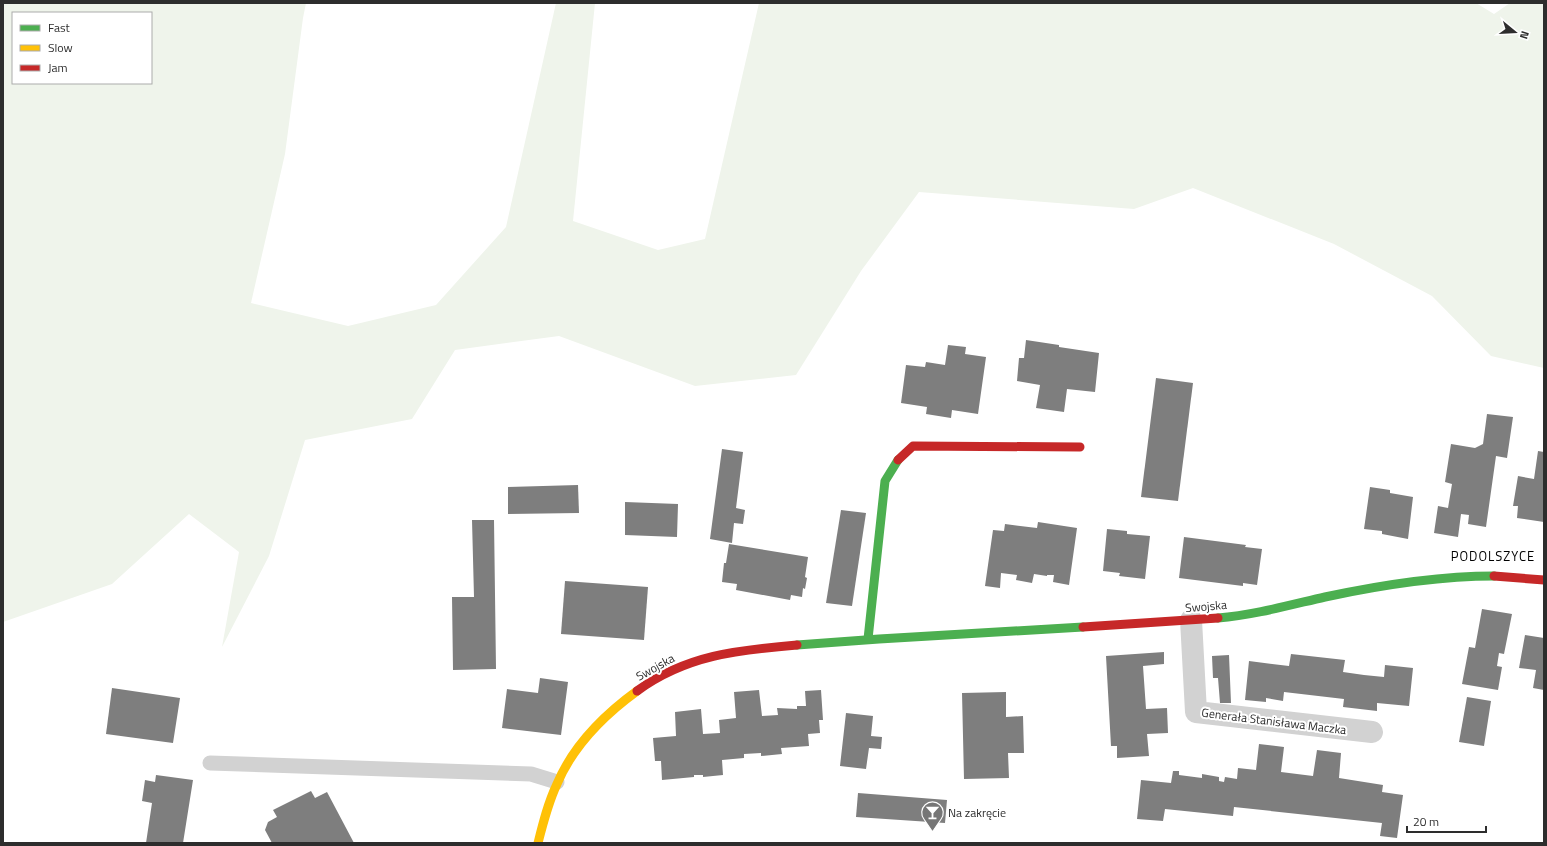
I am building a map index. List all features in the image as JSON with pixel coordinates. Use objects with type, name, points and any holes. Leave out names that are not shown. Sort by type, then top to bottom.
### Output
[{"type":"street","points":[[868,639],[885,481],[895,462],[913,446],[1080,447]]},
{"type":"street","name":"Swojska","points":[[538,843],[557,782],[576,751],[607,716],[629,696],[661,676],[692,662],[716,654],[868,639],[1226,617],[1259,612],[1339,594],[1429,579],[1494,576],[1544,580]]},
{"type":"street","name":"Generała Stanisława Maczka","points":[[1191,620],[1196,712],[1372,732]]},
{"type":"lane","points":[[210,763],[531,774],[557,782]]},
{"type":"shaded area","points":[[3,3],[306,3],[285,154],[251,303],[348,326],[436,305],[506,227],[556,3],[595,3],[573,221],[658,250],[705,239],[759,3],[1476,3],[1494,14],[1510,3],[1544,3],[1544,368],[1491,356],[1432,296],[1334,244],[1193,188],[1134,209],[919,192],[861,271],[796,375],[695,386],[559,336],[455,350],[412,419],[305,440],[269,556],[222,647],[239,552],[189,514],[112,584],[3,622]]},
{"type":"building","points":[[1026,340],[1099,353],[1095,392],[1067,389],[1064,412],[1036,408],[1040,385],[1017,381],[1019,358],[1024,358]]},
{"type":"building","points":[[948,345],[966,347],[965,354],[986,357],[978,414],[952,410],[951,418],[926,414],[927,407],[901,403],[906,365],[925,367],[926,362],[945,365]]},
{"type":"building","points":[[1156,378],[1193,383],[1178,501],[1141,497]]},
{"type":"building","points":[[1487,414],[1513,417],[1507,458],[1496,456],[1486,527],[1468,524],[1469,515],[1461,514],[1458,537],[1434,533],[1438,506],[1448,508],[1452,484],[1445,482],[1451,444],[1475,448],[1483,444]]},
{"type":"building","points":[[722,449],[743,452],[736,508],[745,510],[743,524],[734,523],[732,543],[710,539]]},
{"type":"building","points":[[1538,451],[1544,452],[1544,522],[1517,518],[1518,506],[1513,506],[1518,476],[1534,479]]},
{"type":"building","points":[[578,485],[579,513],[508,514],[508,487]]},
{"type":"building","points":[[1370,487],[1390,490],[1390,493],[1413,497],[1408,539],[1382,534],[1382,531],[1364,529]]},
{"type":"building","points":[[625,502],[678,504],[677,537],[625,535]]},
{"type":"building","points":[[841,510],[866,513],[852,606],[826,603]]},
{"type":"building","points":[[472,520],[494,520],[496,669],[453,670],[452,597],[474,597]]},
{"type":"building","points":[[1038,522],[1077,528],[1069,585],[1053,582],[1054,575],[1047,576],[1034,574],[1032,583],[1016,580],[1017,575],[1001,573],[1000,588],[985,586],[993,530],[1004,531],[1005,524],[1037,528]]},
{"type":"building","points":[[1107,529],[1127,531],[1127,534],[1150,536],[1145,579],[1119,576],[1120,573],[1103,571]]},
{"type":"building","points":[[1184,537],[1246,545],[1245,547],[1262,549],[1257,585],[1243,583],[1243,586],[1179,578]]},
{"type":"building","points":[[729,544],[808,557],[805,577],[807,578],[805,589],[803,588],[802,597],[791,595],[790,600],[736,590],[737,584],[722,582],[724,563],[726,563]]},
{"type":"building","points":[[565,581],[648,587],[644,640],[561,634]]},
{"type":"building","points":[[1482,609],[1512,614],[1504,654],[1499,653],[1497,666],[1502,667],[1498,690],[1462,684],[1469,647],[1475,648]]},
{"type":"building","points":[[1525,635],[1544,638],[1544,690],[1533,688],[1536,670],[1519,668]]},
{"type":"building","points":[[1164,652],[1164,664],[1143,666],[1146,709],[1167,708],[1168,733],[1147,734],[1149,756],[1117,758],[1117,746],[1111,746],[1106,656]]},
{"type":"building","points":[[1291,654],[1345,660],[1343,672],[1364,675],[1384,677],[1385,665],[1413,668],[1409,706],[1377,703],[1377,711],[1343,707],[1344,699],[1284,692],[1283,701],[1266,698],[1266,702],[1245,700],[1249,661],[1289,666]]},
{"type":"building","points":[[1229,655],[1231,703],[1220,703],[1218,678],[1213,678],[1212,656]]},
{"type":"building","points":[[540,678],[568,682],[561,735],[502,728],[507,689],[538,693]]},
{"type":"building","points":[[112,688],[180,698],[173,743],[106,734]]},
{"type":"building","points":[[759,690],[762,716],[778,715],[777,708],[797,709],[797,706],[806,706],[805,691],[821,690],[823,720],[819,720],[820,733],[808,734],[809,746],[781,748],[782,754],[761,756],[761,753],[744,754],[744,758],[722,760],[723,775],[703,777],[703,775],[694,775],[694,777],[662,780],[661,761],[655,761],[653,738],[676,736],[675,712],[701,709],[703,734],[720,733],[719,720],[736,718],[734,692]]},
{"type":"building","points":[[1006,692],[1006,717],[1023,716],[1024,753],[1008,753],[1009,778],[964,779],[962,693]]},
{"type":"building","points":[[1467,697],[1491,701],[1484,746],[1459,742]]},
{"type":"building","points":[[846,713],[873,716],[871,736],[882,737],[881,749],[869,748],[866,769],[840,766]]},
{"type":"building","points":[[1259,744],[1284,747],[1281,772],[1313,776],[1317,750],[1341,753],[1339,778],[1383,785],[1382,792],[1403,795],[1397,838],[1380,836],[1382,823],[1234,807],[1233,816],[1165,809],[1163,821],[1137,819],[1141,780],[1171,783],[1173,771],[1179,771],[1179,775],[1202,778],[1202,774],[1219,777],[1219,781],[1224,782],[1225,777],[1237,779],[1238,768],[1256,770]]},
{"type":"building","points":[[156,775],[193,780],[183,843],[146,843],[152,803],[142,801],[145,780],[155,782]]},
{"type":"building","points":[[311,791],[315,798],[327,792],[354,843],[272,843],[265,830],[268,822],[277,817],[273,810]]},
{"type":"building","points":[[858,793],[947,800],[945,823],[856,817]]},
{"type":"traffic: fast","points":[[868,639],[885,481],[898,460]]},
{"type":"traffic: fast","points":[[1218,618],[1258,612],[1388,585],[1430,579],[1494,576]]},
{"type":"traffic: fast","points":[[797,645],[1083,627]]},
{"type":"traffic: slow","points":[[538,843],[551,798],[572,757],[601,721],[637,691]]},
{"type":"traffic: jam","points":[[898,460],[913,446],[1080,447]]},
{"type":"traffic: jam","points":[[1494,576],[1544,580]]},
{"type":"traffic: jam","points":[[1083,627],[1218,618]]},
{"type":"traffic: jam","points":[[637,691],[674,669],[713,656],[754,649],[797,645]]},
{"type":"place","name":"Na zakręcie","points":[[932,832]]},
{"type":"district","name":"PODOLSZYCE","points":[[1493,556]]}]
